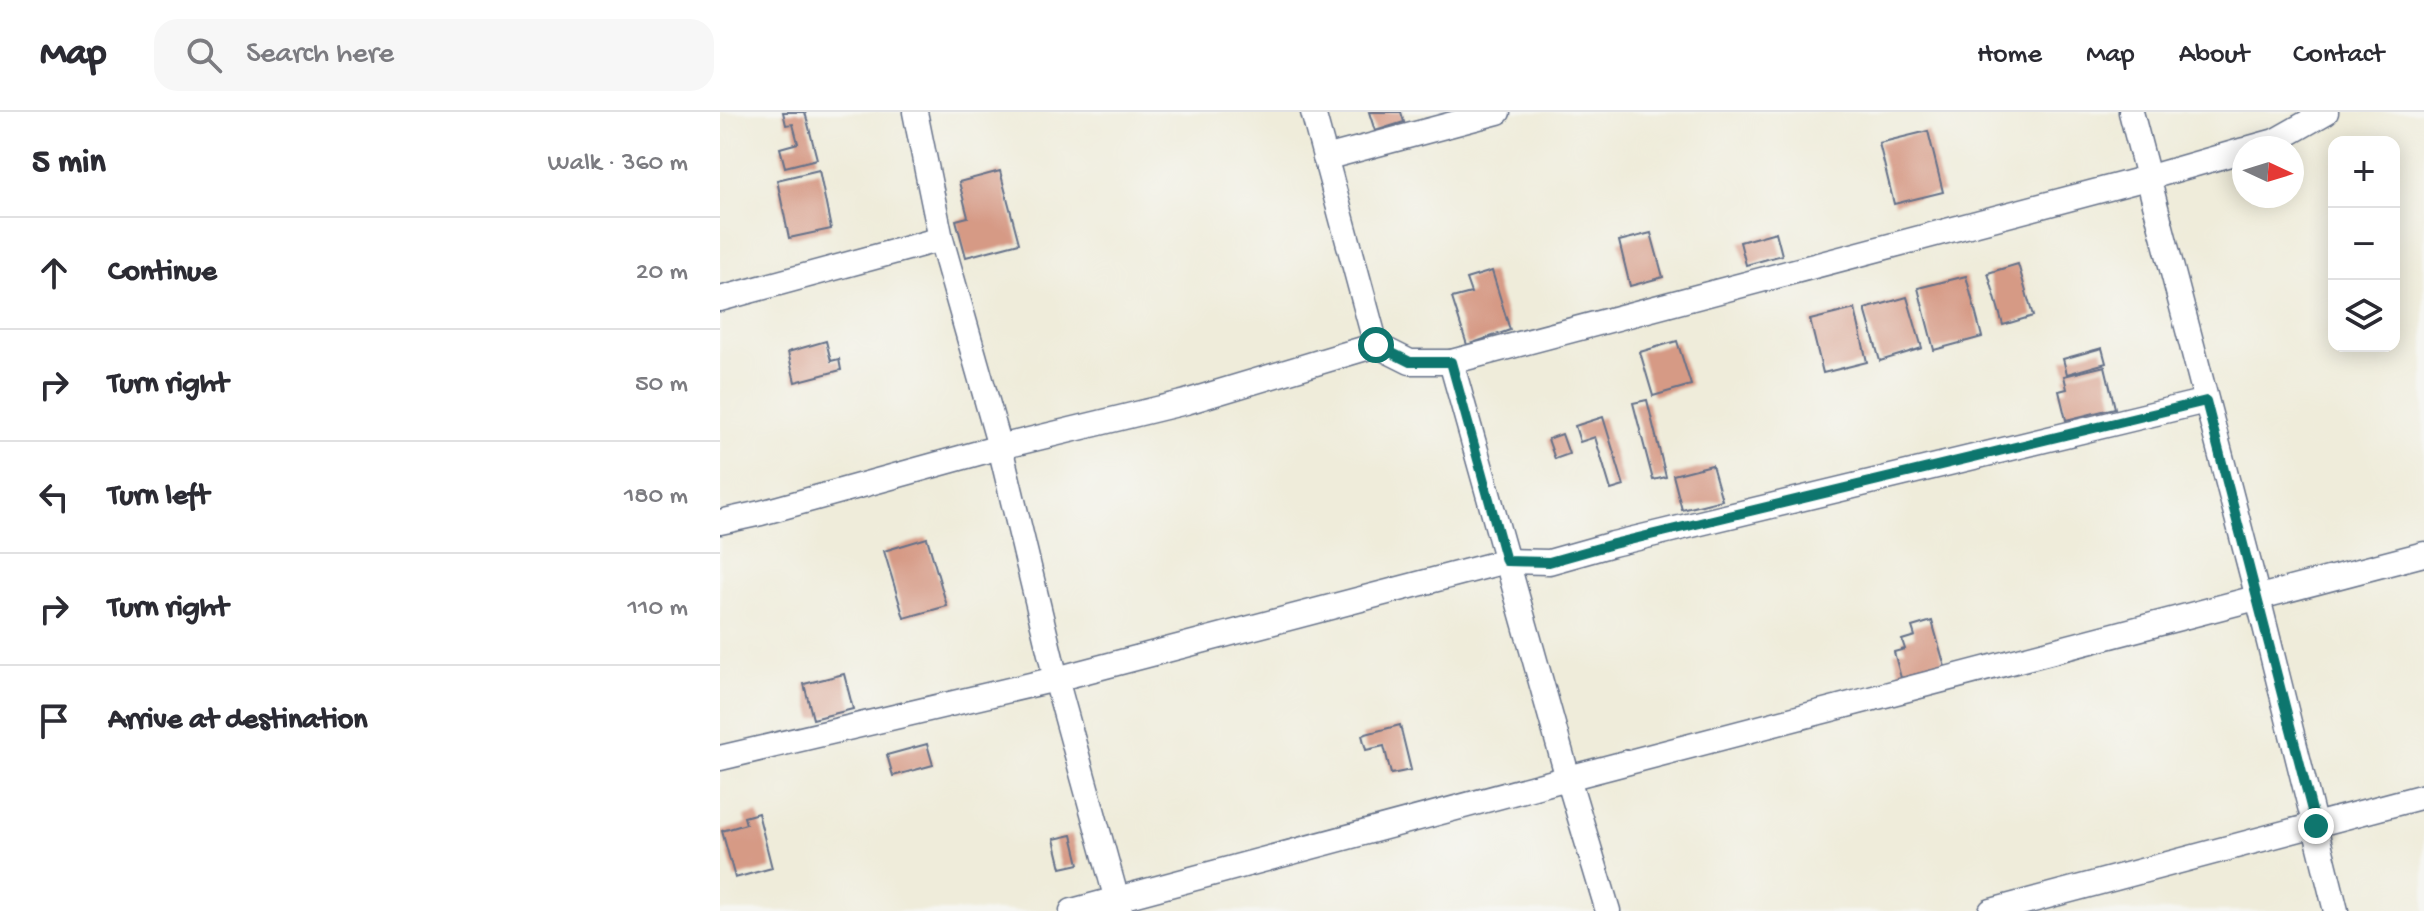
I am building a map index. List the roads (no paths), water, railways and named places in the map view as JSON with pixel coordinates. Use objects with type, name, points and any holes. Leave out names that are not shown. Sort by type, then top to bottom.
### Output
[{"type":"street","points":[[915,112],[941,239],[1000,447],[1056,679],[1118,905]]},
{"type":"street","points":[[1313,112],[1376,345]]},
{"type":"street","points":[[1325,158],[1498,112]]},
{"type":"street","points":[[2131,112],[2336,911]]},
{"type":"street","points":[[2284,136],[2326,112]]},
{"type":"street","points":[[720,522],[1000,447],[1186,402],[1376,345],[1410,362],[1451,362],[2232,153]]},
{"type":"street","points":[[720,299],[941,239]]},
{"type":"street","points":[[1451,362],[1608,911]]},
{"type":"street","points":[[720,758],[1056,679],[1506,561],[1549,562],[1628,540],[2206,401]]},
{"type":"street","points":[[1072,911],[1118,905],[1568,778],[2424,554]]},
{"type":"street","points":[[1991,911],[2424,796]]}]
